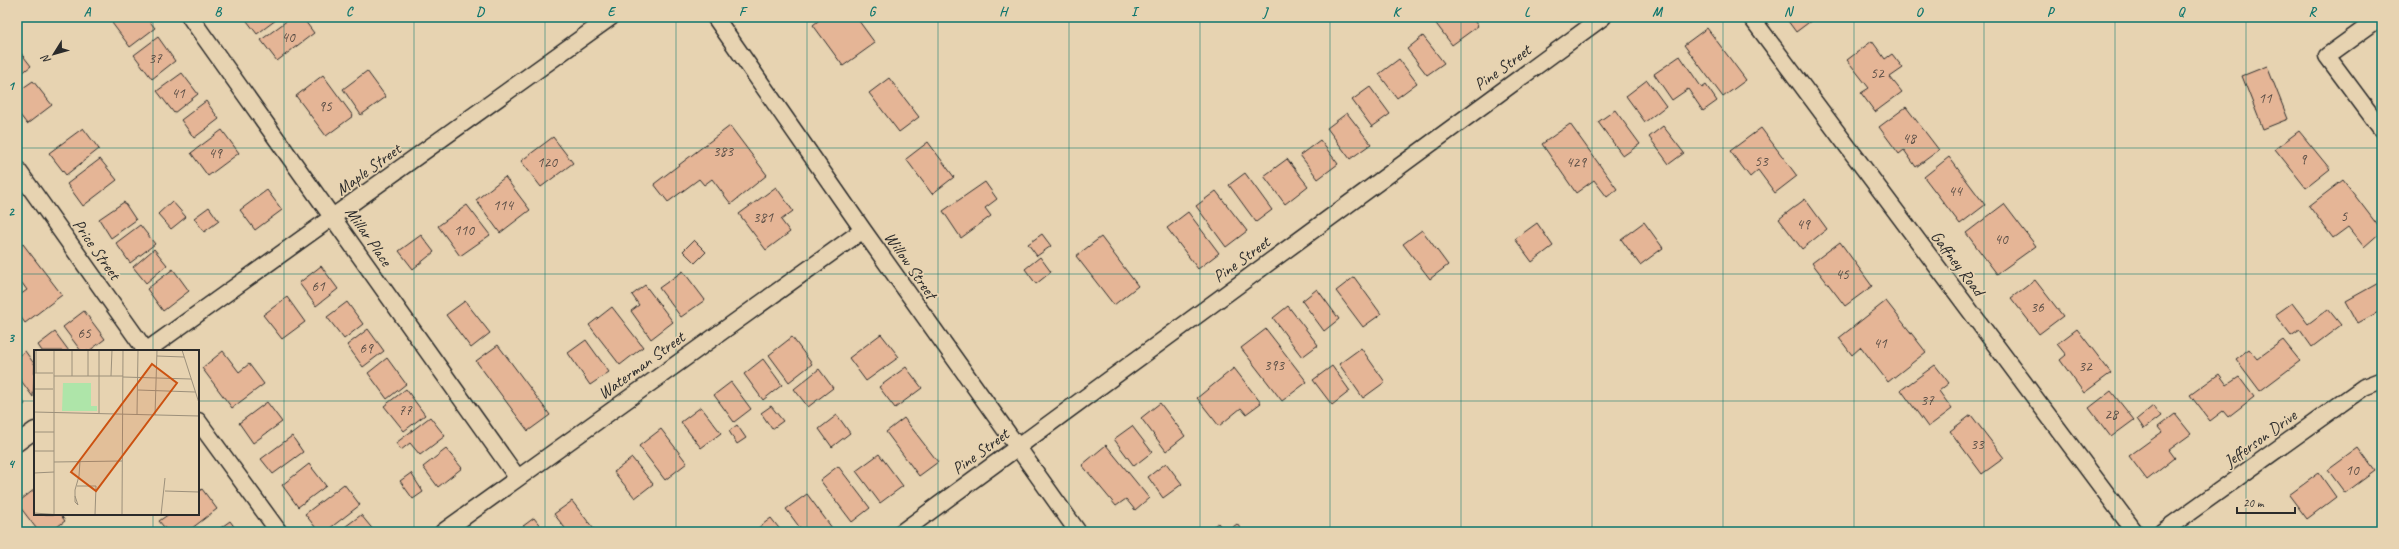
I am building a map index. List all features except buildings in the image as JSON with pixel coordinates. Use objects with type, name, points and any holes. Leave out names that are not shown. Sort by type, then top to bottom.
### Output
[{"type":"street","name":"Millar Place","points":[[190,17],[517,477]]},
{"type":"street","name":"Maple Street","points":[[147,350],[611,17]]},
{"type":"street","name":"Willow Street","points":[[715,17],[862,230],[1078,532]]},
{"type":"street","name":"Pine Street","points":[[902,532],[1603,17]]},
{"type":"street","name":"Gaffney Road","points":[[1751,17],[2135,532]]},
{"type":"street","points":[[2381,17],[2327,56],[2382,130]]},
{"type":"street","name":"Price Street","points":[[17,169],[145,350]]},
{"type":"street","name":"Waterman Street","points":[[443,532],[517,477],[862,230]]},
{"type":"street","name":"Jefferson Drive","points":[[2162,532],[2364,387],[2382,380]]},
{"type":"street","points":[[199,422],[279,532]]},
{"type":"street","points":[[17,443],[34,431]]}]
